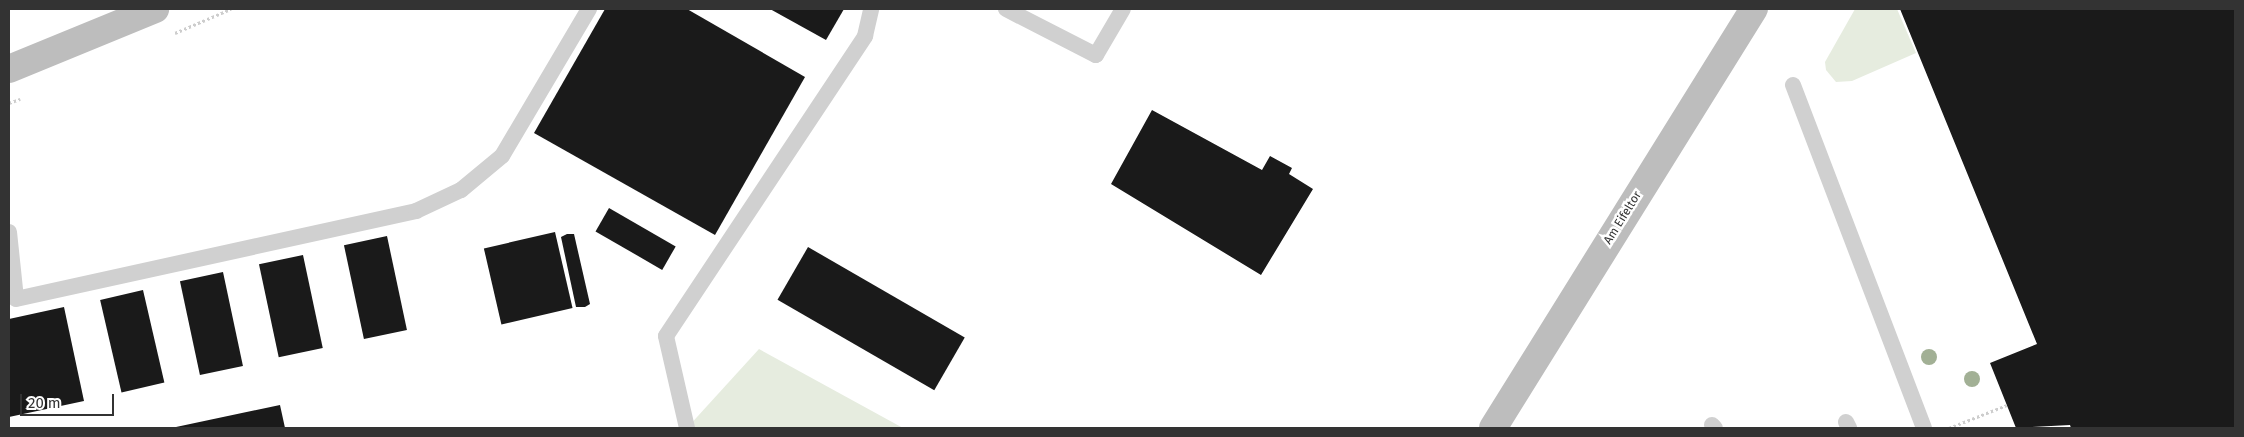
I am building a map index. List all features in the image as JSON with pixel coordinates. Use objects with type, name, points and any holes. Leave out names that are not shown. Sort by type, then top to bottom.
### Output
[{"type":"main road","points":[[9,69],[155,9]]},
{"type":"main road","name":"Am Eifeltor","points":[[1492,428],[1754,9]]},
{"type":"lane","points":[[9,232],[12,300],[416,211],[461,190],[502,156],[589,9]]},
{"type":"lane","points":[[687,428],[666,336],[865,36],[871,9]]},
{"type":"lane","points":[[1006,9],[1031,14],[1096,56],[1123,9]]},
{"type":"lane","points":[[1793,85],[1924,428]]},
{"type":"path","points":[[1949,428],[2007,405]]},
{"type":"shaded area","points":[[1855,9],[1897,9],[1916,53],[1852,81],[1836,82],[1826,70],[1825,62]]},
{"type":"shaded area","points":[[759,349],[903,428],[687,428]]},
{"type":"building","points":[[605,9],[687,9],[805,77],[715,235],[534,133]]},
{"type":"building","points":[[770,9],[844,9],[826,40]]},
{"type":"building","points":[[1900,9],[2235,9],[2235,428],[2071,428],[2070,425],[2016,428],[1990,363],[2037,344]]},
{"type":"building","points":[[1152,110],[1262,170],[1270,156],[1292,168],[1289,174],[1313,189],[1261,275],[1111,184]]},
{"type":"building","points":[[609,208],[676,246],[662,270],[596,231]]},
{"type":"building","points":[[555,232],[573,308],[501,324],[484,248]]},
{"type":"building","points":[[567,234],[574,234],[590,304],[585,307],[576,307],[561,237]]},
{"type":"building","points":[[387,236],[407,330],[364,339],[344,245]]},
{"type":"building","points":[[808,247],[965,338],[934,390],[778,300]]},
{"type":"building","points":[[303,255],[323,348],[279,357],[259,264]]},
{"type":"building","points":[[223,272],[243,366],[200,375],[180,281]]},
{"type":"building","points":[[143,290],[164,383],[121,392],[100,300]]},
{"type":"building","points":[[64,307],[84,401],[9,417],[9,319]]},
{"type":"building","points":[[280,405],[285,428],[176,428],[176,427]]}]
